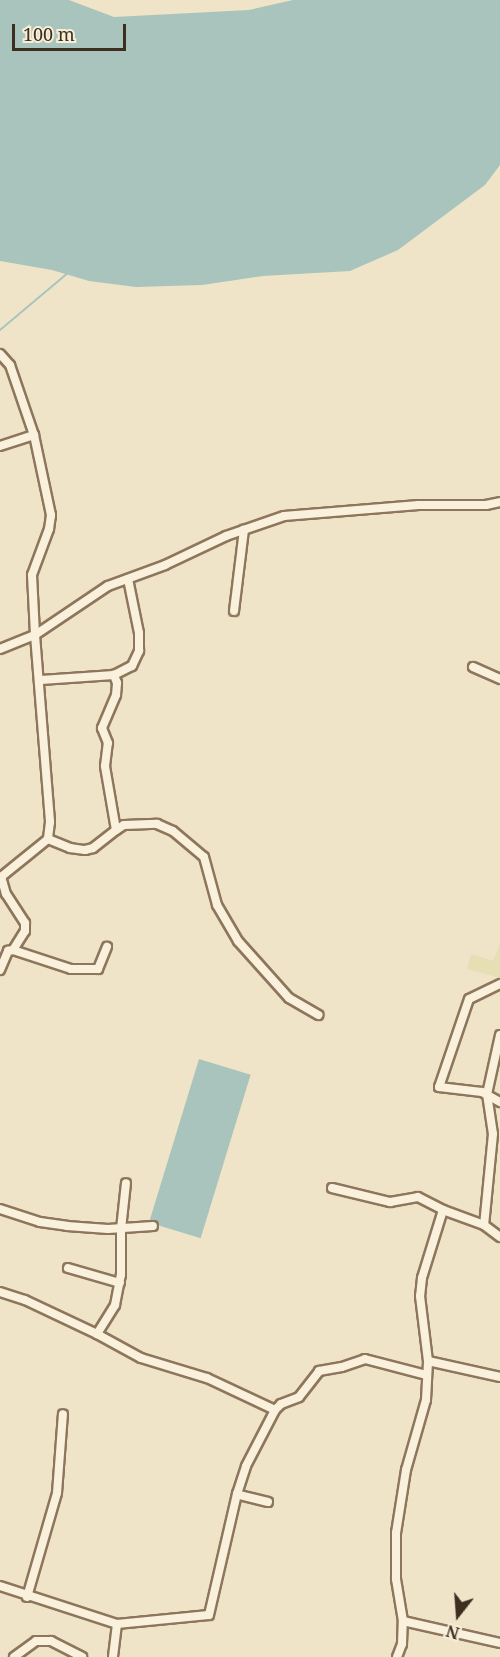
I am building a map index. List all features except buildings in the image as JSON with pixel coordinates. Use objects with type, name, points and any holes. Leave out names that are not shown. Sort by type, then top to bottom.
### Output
[{"type":"street","points":[[0,354],[10,365],[34,435],[51,516],[49,530],[32,575],[45,788],[50,822],[48,839],[1,877],[6,894],[25,923],[25,931],[13,950]]},
{"type":"street","points":[[0,446],[34,435]]},
{"type":"street","points":[[0,649],[35,635],[108,586],[284,516],[419,505],[486,505],[500,502]]},
{"type":"street","points":[[234,611],[244,530]]},
{"type":"street","points":[[40,680],[114,675],[132,666],[139,651],[139,633],[128,579]]},
{"type":"street","points":[[473,667],[500,679]]},
{"type":"street","points":[[114,675],[117,682],[116,695],[102,728],[108,743],[105,766],[116,830]]},
{"type":"street","points":[[48,839],[59,845],[85,850],[99,845],[124,825],[157,824],[173,831],[204,857],[217,905],[238,941],[289,998],[318,1015]]},
{"type":"street","points":[[0,970],[8,951],[13,950],[71,969],[98,969],[107,947]]},
{"type":"street","points":[[500,984],[469,999],[439,1087],[487,1094],[500,1102]]},
{"type":"street","points":[[484,1226],[493,1134],[487,1094],[497,1061],[500,1035]]},
{"type":"street","points":[[98,1334],[115,1305],[120,1283],[121,1229],[126,1183]]},
{"type":"street","points":[[332,1188],[390,1202],[418,1197],[443,1210],[484,1226],[500,1237]]},
{"type":"street","points":[[0,1209],[40,1222],[121,1229],[153,1226]]},
{"type":"street","points":[[397,1657],[402,1644],[403,1621],[396,1579],[396,1533],[406,1470],[426,1400],[428,1361],[420,1286],[443,1210]]},
{"type":"street","points":[[68,1268],[120,1283]]},
{"type":"street","points":[[0,1292],[25,1300],[98,1334],[141,1358],[207,1378],[275,1410]]},
{"type":"street","points":[[0,1586],[117,1624],[209,1615],[237,1494],[246,1466],[275,1410],[281,1404],[299,1397],[319,1371],[342,1367],[365,1359],[427,1375]]},
{"type":"street","points":[[428,1361],[500,1377]]},
{"type":"street","points":[[27,1596],[57,1493],[63,1414]]},
{"type":"street","points":[[237,1494],[268,1502]]},
{"type":"street","points":[[403,1621],[500,1643]]},
{"type":"street","points":[[113,1657],[117,1624]]},
{"type":"street","points":[[14,1657],[36,1641],[51,1641],[82,1657]]},
{"type":"shaded area","points":[[500,943],[500,978],[467,969],[471,954],[493,961]]},
{"type":"water","points":[[0,0],[69,0],[114,17],[249,10],[293,0],[500,0],[500,165],[485,185],[398,250],[350,271],[263,276],[202,285],[136,287],[89,281],[52,270],[0,261]]},
{"type":"water","points":[[199,1059],[251,1075],[201,1238],[149,1223]]},
{"type":"waterway","points":[[0,330],[68,273]]}]
